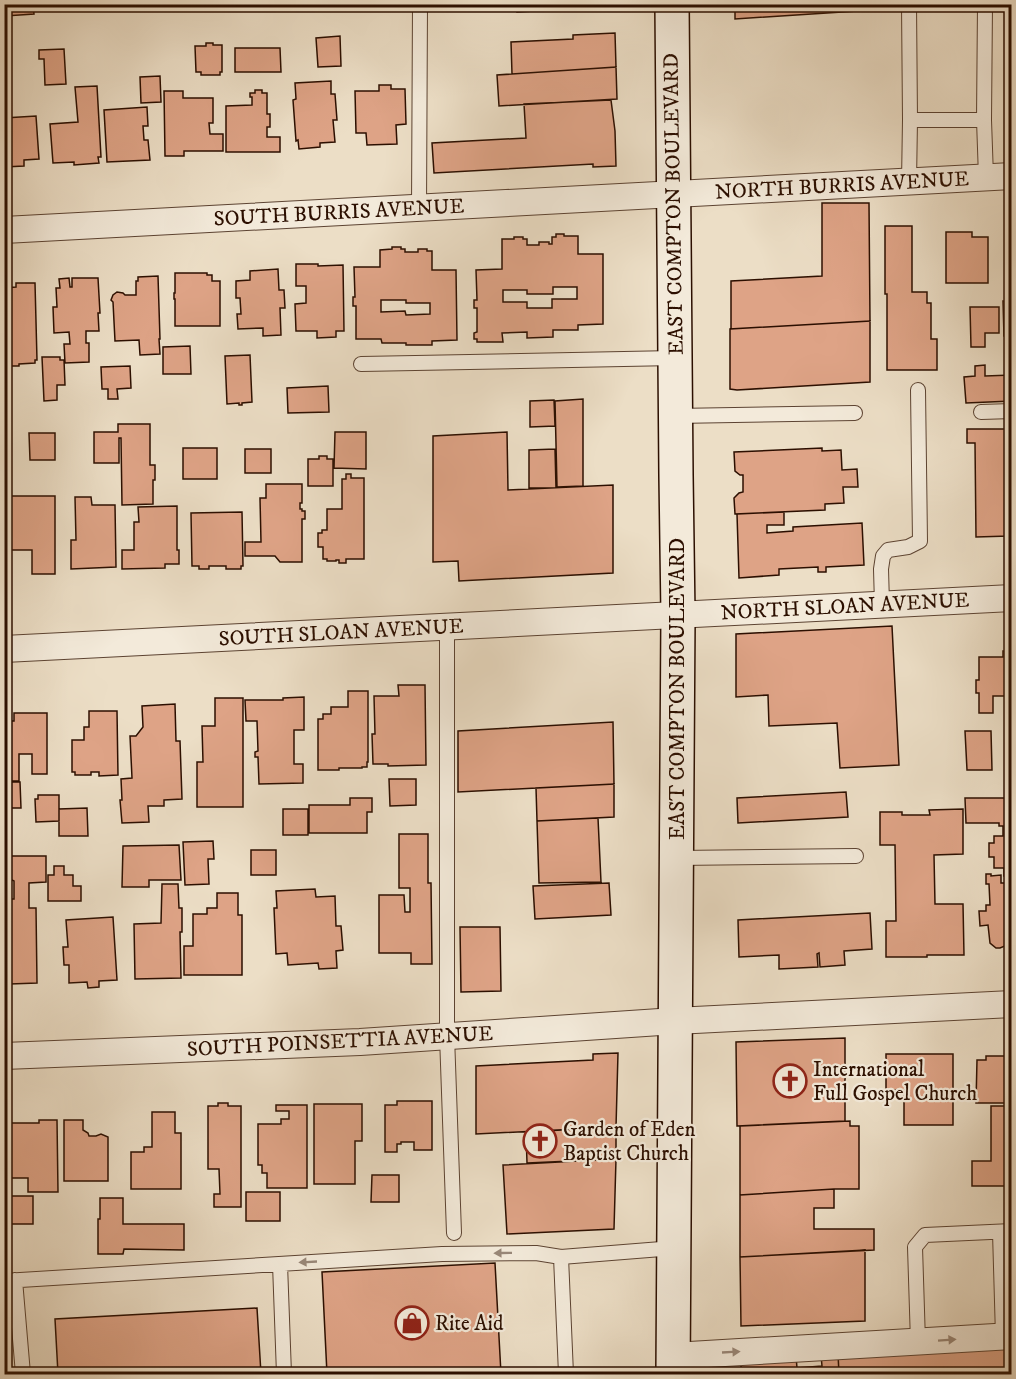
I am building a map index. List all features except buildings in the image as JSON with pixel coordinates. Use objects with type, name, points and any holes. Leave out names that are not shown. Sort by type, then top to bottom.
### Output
[{"type":"main road","name":"EAST COMPTON BOULEVARD","points":[[672,4],[678,615],[673,1365]]},
{"type":"street","name":"NORTH BURRIS AVENUE","points":[[674,195],[1011,176]]},
{"type":"street","name":"SOUTH BURRIS AVENUE","points":[[4,230],[674,195]]},
{"type":"street","name":"NORTH SLOAN AVENUE","points":[[678,615],[1011,598]]},
{"type":"street","name":"SOUTH SLOAN AVENUE","points":[[4,649],[678,615]]},
{"type":"street","name":"SOUTH POINSETTIA AVENUE","points":[[4,1056],[360,1042],[675,1021],[1011,1004]]},
{"type":"street","points":[[673,1365],[1007,1336]]},
{"type":"lane","points":[[419,208],[420,4]]},
{"type":"lane","points":[[909,4],[909,182]]},
{"type":"lane","points":[[985,4],[986,177]]},
{"type":"lane","points":[[910,120],[984,120]]},
{"type":"lane","points":[[361,364],[675,358]]},
{"type":"lane","points":[[882,604],[883,556],[888,550],[908,547],[920,541],[918,390]]},
{"type":"lane","points":[[981,412],[1011,411]]},
{"type":"lane","points":[[675,416],[855,413]]},
{"type":"lane","points":[[447,627],[447,1036],[454,1233]]},
{"type":"lane","points":[[677,858],[856,856]]},
{"type":"lane","points":[[918,1342],[915,1247],[925,1235],[1006,1231],[1007,1336]]},
{"type":"lane","points":[[23,1374],[10,1281],[441,1254],[536,1253],[561,1257],[674,1248]]},
{"type":"lane","points":[[561,1257],[566,1374]]},
{"type":"lane","points":[[280,1264],[284,1374]]},
{"type":"place","name":"International Full Gospel Church","points":[[790,1081]]},
{"type":"place","name":"Garden of Eden Baptist Church","points":[[540,1141]]},
{"type":"place","name":"Rite Aid","points":[[412,1323]]}]
